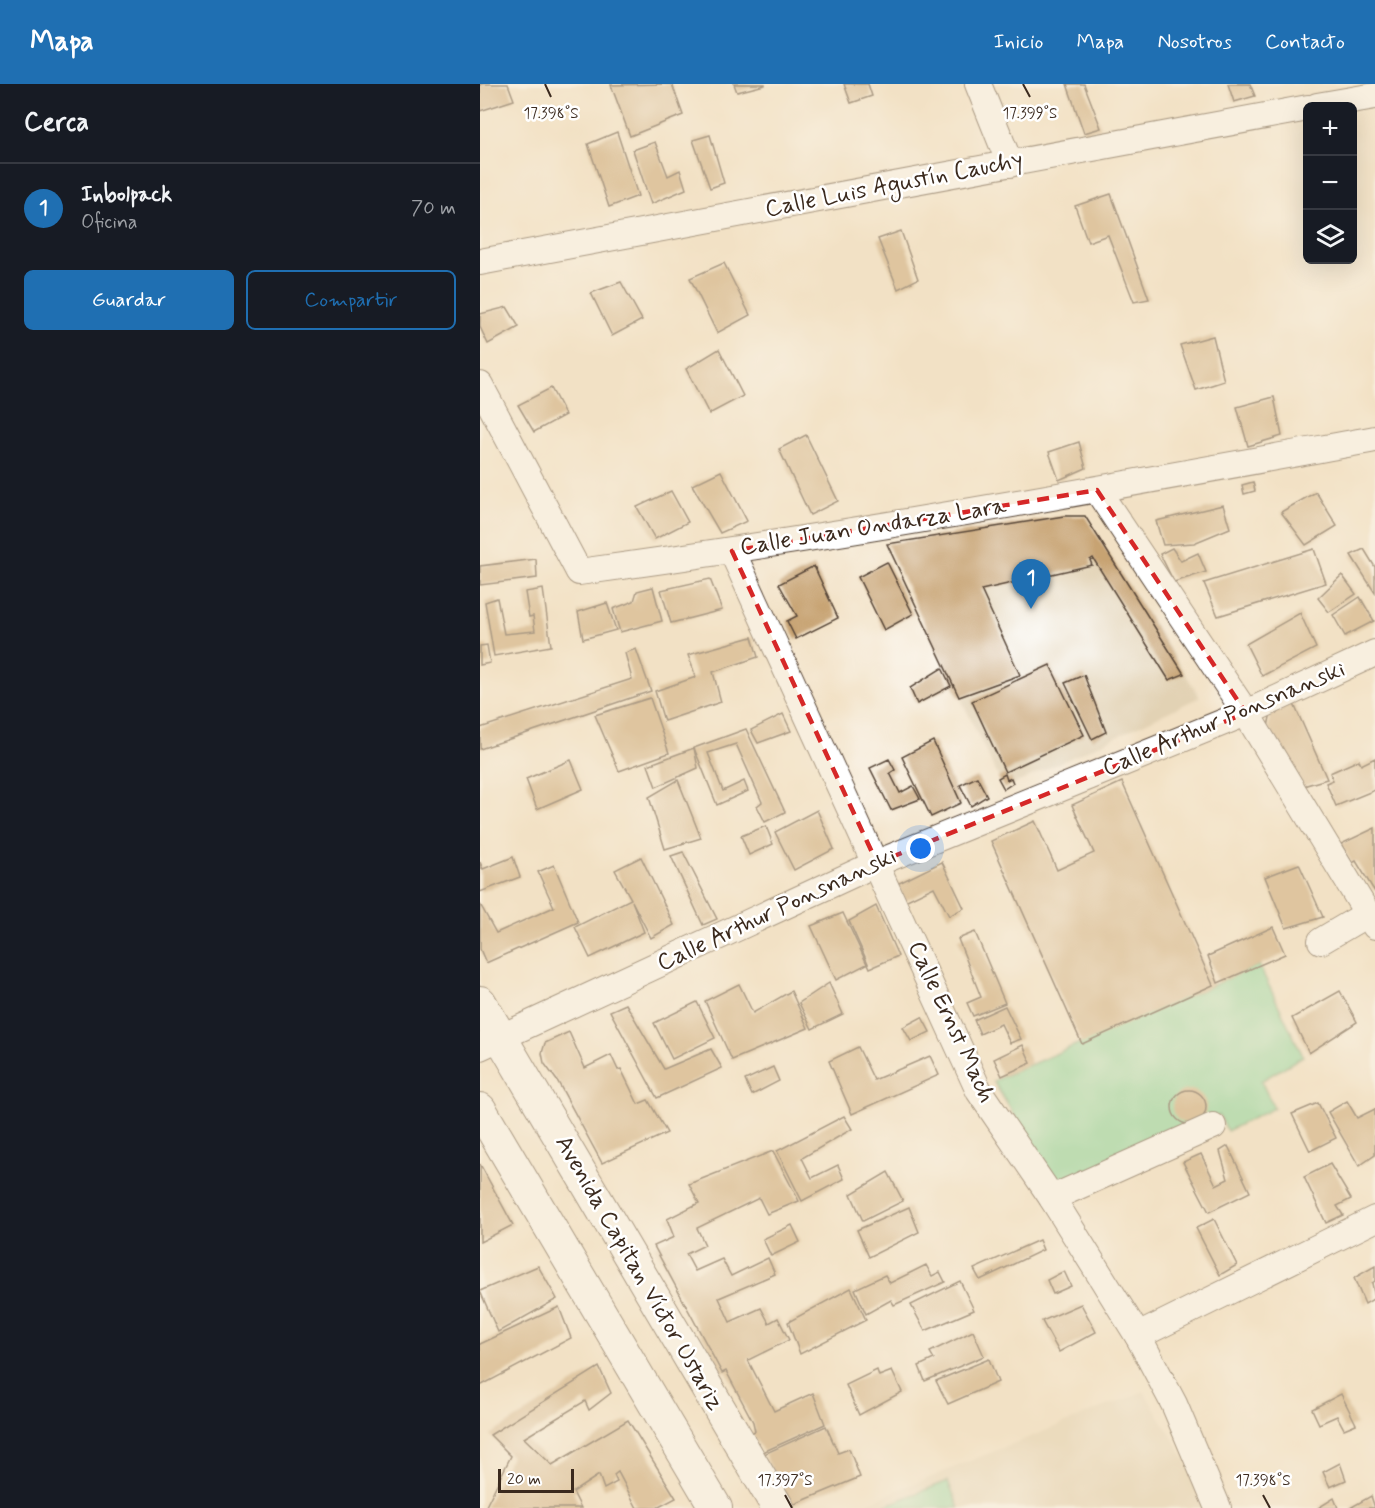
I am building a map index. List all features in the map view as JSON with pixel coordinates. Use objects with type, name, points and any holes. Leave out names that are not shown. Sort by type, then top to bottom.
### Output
[{"type":"main road","name":"Avenida Capitan Víctor Ustariz","points":[[480,1002],[490,1043],[778,1508]]},
{"type":"main road","points":[[480,1108],[716,1508]]},
{"type":"street","points":[[978,84],[1010,164]]},
{"type":"street","points":[[1340,102],[1375,96]]},
{"type":"street","name":"Calle Luis Agustín Cauchy","points":[[480,262],[1303,109]]},
{"type":"street","name":"Calle Juan Ondarza Lara","points":[[480,384],[579,572],[732,551],[1097,490],[1375,439]]},
{"type":"street","points":[[1097,490],[1246,713],[1371,920],[1321,941]]},
{"type":"street","name":"Calle Ernst Mach","points":[[732,551],[877,863],[979,1091],[1052,1198],[1138,1336],[1174,1404],[1218,1508]]},
{"type":"street","name":"Calle Arthur Ponsnanski","points":[[490,1043],[877,863],[1246,713],[1375,653]]},
{"type":"street","points":[[1052,1198],[1213,1126]]},
{"type":"street","points":[[1138,1336],[1375,1219]]},
{"type":"highlighted area","points":[[1097,490],[1246,713],[877,863],[732,551]]},
{"type":"shaded area","points":[[1064,516],[1085,516],[1200,697],[1004,789],[887,544]]},
{"type":"shaded area","points":[[1144,1391],[1187,1462],[1205,1508],[854,1508]]},
{"type":"green space","points":[[1259,965],[1303,1056],[1261,1081],[1274,1108],[1227,1131],[1219,1115],[1058,1186],[993,1081]]},
{"type":"green space","points":[[948,1481],[959,1508],[879,1508]]},
{"type":"building","points":[[480,84],[508,84],[514,100],[480,111]]},
{"type":"building","points":[[672,84],[683,115],[630,136],[611,85]]},
{"type":"building","points":[[734,84],[765,84],[765,85],[737,92]]},
{"type":"building","points":[[844,84],[868,84],[872,96],[851,103]]},
{"type":"building","points":[[1067,84],[1084,84],[1101,128],[1084,133]]},
{"type":"building","points":[[1228,84],[1250,84],[1255,96],[1234,102]]},
{"type":"building","points":[[617,132],[638,196],[609,207],[588,144]]},
{"type":"building","points":[[710,135],[724,183],[710,188],[693,140]]},
{"type":"building","points":[[655,142],[668,176],[680,170],[686,189],[651,204],[633,150]]},
{"type":"building","points":[[1111,194],[1149,299],[1134,302],[1108,235],[1088,242],[1075,206]]},
{"type":"building","points":[[901,231],[918,279],[898,289],[878,239]]},
{"type":"building","points":[[724,263],[750,315],[717,333],[690,278]]},
{"type":"building","points":[[621,282],[642,320],[612,336],[591,293]]},
{"type":"building","points":[[507,307],[519,327],[488,344],[480,327],[480,314]]},
{"type":"building","points":[[1213,336],[1224,381],[1196,390],[1180,345]]},
{"type":"building","points":[[719,349],[743,396],[709,414],[686,369]]},
{"type":"building","points":[[551,388],[565,415],[534,432],[518,405]]},
{"type":"building","points":[[1274,397],[1282,436],[1248,446],[1237,407]]},
{"type":"building","points":[[806,435],[838,501],[810,515],[779,449]]},
{"type":"building","points":[[1079,442],[1086,468],[1059,480],[1049,452]]},
{"type":"building","points":[[721,471],[747,521],[720,533],[692,485]]},
{"type":"building","points":[[1253,482],[1255,491],[1244,494],[1242,485]]},
{"type":"building","points":[[671,491],[688,522],[655,539],[637,507]]},
{"type":"building","points":[[1316,492],[1337,526],[1306,545],[1281,512]]},
{"type":"building","points":[[1223,505],[1230,528],[1194,543],[1163,545],[1156,521]]},
{"type":"building","points":[[1064,516],[1085,516],[1184,674],[1169,680],[1093,558],[1090,560],[1092,565],[981,590],[1020,675],[959,697],[887,544]]},
{"type":"building","points":[[1172,548],[1181,561],[1198,553],[1206,572],[1174,582],[1160,554]]},
{"type":"building","points":[[1314,549],[1326,583],[1218,616],[1204,583]]},
{"type":"building","points":[[1364,549],[1375,567],[1375,593],[1351,555]]},
{"type":"building","points":[[536,559],[537,578],[480,585],[480,566]]},
{"type":"building","points":[[887,562],[913,614],[884,630],[858,577]]},
{"type":"building","points":[[814,566],[838,618],[796,639],[787,621],[797,616],[779,584]]},
{"type":"building","points":[[1342,575],[1356,594],[1329,612],[1318,598]]},
{"type":"building","points":[[710,579],[722,610],[671,623],[661,590]]},
{"type":"building","points":[[653,587],[662,621],[620,632],[613,609],[634,601],[637,591]]},
{"type":"building","points":[[543,589],[551,646],[494,656],[485,602],[497,598],[504,634],[535,631],[533,616],[529,617],[525,592]]},
{"type":"building","points":[[1360,597],[1374,621],[1345,636],[1333,615]]},
{"type":"building","points":[[607,603],[616,630],[583,639],[578,612]]},
{"type":"building","points":[[1300,613],[1316,648],[1262,676],[1246,644]]},
{"type":"building","points":[[752,637],[758,657],[713,672],[721,702],[664,721],[655,691],[696,677],[688,655]]},
{"type":"building","points":[[487,645],[490,663],[480,665],[480,646]]},
{"type":"building","points":[[636,649],[651,691],[480,749],[480,728],[632,679],[625,653]]},
{"type":"building","points":[[1050,665],[1084,735],[1005,772],[972,701]]},
{"type":"building","points":[[942,668],[951,686],[917,704],[910,688]]},
{"type":"building","points":[[1084,675],[1106,732],[1092,739],[1065,683]]},
{"type":"building","points":[[650,698],[669,753],[619,771],[595,715]]},
{"type":"building","points":[[1293,702],[1327,779],[1303,786],[1268,727],[1271,712]]},
{"type":"building","points":[[783,714],[791,731],[758,743],[751,730]]},
{"type":"building","points":[[746,729],[785,812],[765,822],[757,806],[762,802],[736,744],[708,753],[723,791],[744,781],[748,791],[717,805],[694,748]]},
{"type":"building","points":[[933,741],[961,803],[931,817],[902,757]]},
{"type":"building","points":[[694,748],[698,768],[656,787],[648,765]]},
{"type":"building","points":[[1375,758],[1375,790],[1336,806],[1326,783],[1333,780],[1330,773],[1359,760],[1361,765]]},
{"type":"building","points":[[889,759],[895,770],[890,773],[900,793],[913,786],[920,799],[891,810],[870,768]]},
{"type":"building","points":[[571,760],[583,789],[537,809],[526,779]]},
{"type":"building","points":[[1005,774],[1007,780],[1011,778],[1013,783],[1004,789],[998,778]]},
{"type":"building","points":[[977,777],[987,796],[971,806],[960,785]]},
{"type":"building","points":[[678,780],[701,838],[665,849],[649,797]]},
{"type":"building","points":[[1122,782],[1213,985],[1082,1044],[991,841],[1035,821],[1057,870],[1094,853],[1072,805]]},
{"type":"building","points":[[817,810],[834,849],[794,870],[775,832]]},
{"type":"building","points":[[766,826],[773,844],[749,855],[741,836]]},
{"type":"building","points":[[1375,828],[1375,892],[1356,861],[1352,863],[1341,844]]},
{"type":"building","points":[[683,852],[717,919],[703,925],[671,856]]},
{"type":"building","points":[[513,857],[520,877],[480,892],[480,862],[483,869]]},
{"type":"building","points":[[641,857],[674,925],[651,938],[632,901],[644,932],[590,958],[575,927],[631,899],[615,870]]},
{"type":"building","points":[[942,862],[964,908],[949,916],[934,887],[905,901],[897,884]]},
{"type":"building","points":[[1299,864],[1323,917],[1286,928],[1265,877]]},
{"type":"building","points":[[554,865],[578,922],[486,963],[480,949],[480,904],[496,933],[554,907],[538,872]]},
{"type":"building","points":[[876,906],[898,956],[870,968],[849,921]]},
{"type":"building","points":[[843,913],[867,964],[836,980],[811,926]]},
{"type":"building","points":[[1273,927],[1285,954],[1218,983],[1208,956]]},
{"type":"building","points":[[975,932],[1005,1003],[973,1016],[967,1003],[981,997],[958,939]]},
{"type":"building","points":[[829,983],[843,1014],[812,1029],[799,1003]]},
{"type":"building","points":[[739,984],[753,1013],[791,991],[808,1028],[732,1060],[705,1001]]},
{"type":"building","points":[[1340,991],[1357,1022],[1309,1053],[1292,1018]]},
{"type":"building","points":[[697,1002],[715,1038],[672,1059],[654,1023]]},
{"type":"building","points":[[626,1004],[664,1069],[711,1049],[722,1068],[657,1098],[610,1011]]},
{"type":"building","points":[[1005,1006],[1021,1039],[1010,1043],[1001,1024],[980,1034],[974,1020]]},
{"type":"building","points":[[922,1017],[930,1032],[911,1041],[903,1027]]},
{"type":"building","points":[[569,1032],[585,1068],[611,1055],[618,1070],[621,1069],[638,1104],[648,1100],[667,1133],[602,1163],[558,1082],[544,1063],[542,1053],[545,1043]]},
{"type":"building","points":[[1023,1045],[1031,1063],[1002,1076],[994,1059]]},
{"type":"building","points":[[858,1047],[874,1080],[930,1056],[939,1075],[852,1114],[829,1061]]},
{"type":"building","points":[[773,1067],[779,1081],[752,1095],[745,1080]]},
{"type":"building","points":[[1189,1090],[1201,1095],[1206,1107],[1201,1119],[1189,1124],[1177,1119],[1172,1107],[1177,1095]]},
{"type":"building","points":[[1347,1101],[1357,1118],[1375,1109],[1375,1155],[1359,1166],[1328,1112]]},
{"type":"building","points":[[1318,1103],[1336,1138],[1310,1151],[1292,1114]]},
{"type":"building","points":[[844,1116],[852,1129],[802,1158],[812,1178],[838,1165],[844,1179],[802,1201],[777,1151]]},
{"type":"building","points":[[1228,1146],[1250,1192],[1209,1212],[1183,1162],[1201,1154],[1216,1185],[1228,1179],[1220,1151]]},
{"type":"building","points":[[773,1151],[799,1201],[767,1214],[759,1198],[697,1228],[705,1245],[686,1254],[695,1271],[722,1259],[731,1276],[768,1258],[775,1274],[719,1298],[730,1322],[761,1308],[769,1323],[778,1318],[789,1340],[748,1360],[774,1411],[813,1393],[825,1424],[763,1452],[751,1433],[755,1431],[753,1422],[726,1371],[722,1373],[654,1246],[674,1237],[667,1219],[699,1203],[689,1184]]},
{"type":"building","points":[[480,1164],[513,1225],[480,1242]]},
{"type":"building","points":[[1330,1164],[1351,1199],[1337,1206],[1343,1215],[1326,1223],[1304,1177]]},
{"type":"building","points":[[888,1172],[903,1201],[863,1221],[851,1194]]},
{"type":"building","points":[[909,1207],[919,1232],[869,1257],[857,1230]]},
{"type":"building","points":[[1214,1219],[1237,1265],[1220,1275],[1196,1228]]},
{"type":"building","points":[[792,1225],[800,1242],[771,1256],[763,1239]]},
{"type":"building","points":[[1039,1240],[1043,1250],[980,1280],[974,1269]]},
{"type":"building","points":[[926,1265],[932,1276],[940,1272],[945,1282],[894,1305],[891,1300],[866,1314],[855,1289],[885,1275],[890,1283]]},
{"type":"building","points":[[538,1266],[557,1299],[498,1332],[480,1291]]},
{"type":"building","points":[[1375,1266],[1375,1281],[1372,1283],[1375,1298],[1365,1304],[1354,1278]]},
{"type":"building","points":[[1064,1271],[1071,1286],[1053,1294],[1047,1280]]},
{"type":"building","points":[[960,1281],[974,1310],[925,1331],[911,1305]]},
{"type":"building","points":[[851,1288],[866,1320],[800,1354],[788,1322]]},
{"type":"building","points":[[1081,1304],[1096,1332],[1059,1352],[1042,1321]]},
{"type":"building","points":[[559,1307],[571,1338],[480,1386],[480,1344]]},
{"type":"building","points":[[973,1331],[984,1356],[925,1381],[919,1366],[934,1359],[930,1352]]},
{"type":"building","points":[[989,1359],[998,1382],[948,1404],[936,1381]]},
{"type":"building","points":[[599,1367],[611,1393],[589,1410],[585,1401],[524,1438],[552,1465],[628,1420],[676,1498],[657,1508],[637,1508],[618,1472],[614,1475],[617,1482],[604,1489],[599,1475],[573,1492],[581,1508],[485,1508],[511,1456],[490,1435]]},
{"type":"building","points":[[877,1370],[879,1376],[892,1371],[902,1392],[859,1415],[846,1385]]},
{"type":"building","points":[[1341,1394],[1356,1424],[1344,1429],[1337,1416],[1319,1424],[1312,1409]]},
{"type":"building","points":[[826,1426],[838,1453],[849,1449],[860,1477],[790,1506],[764,1454]]},
{"type":"building","points":[[1340,1463],[1346,1480],[1330,1487],[1323,1472]]},
{"type":"building","points":[[1371,1496],[1375,1508],[1350,1508]]},
{"type":"building","points":[[1334,1498],[1338,1508],[1318,1508]]},
{"type":"place","name":"Inbolpack","points":[[1031,609]]}]
